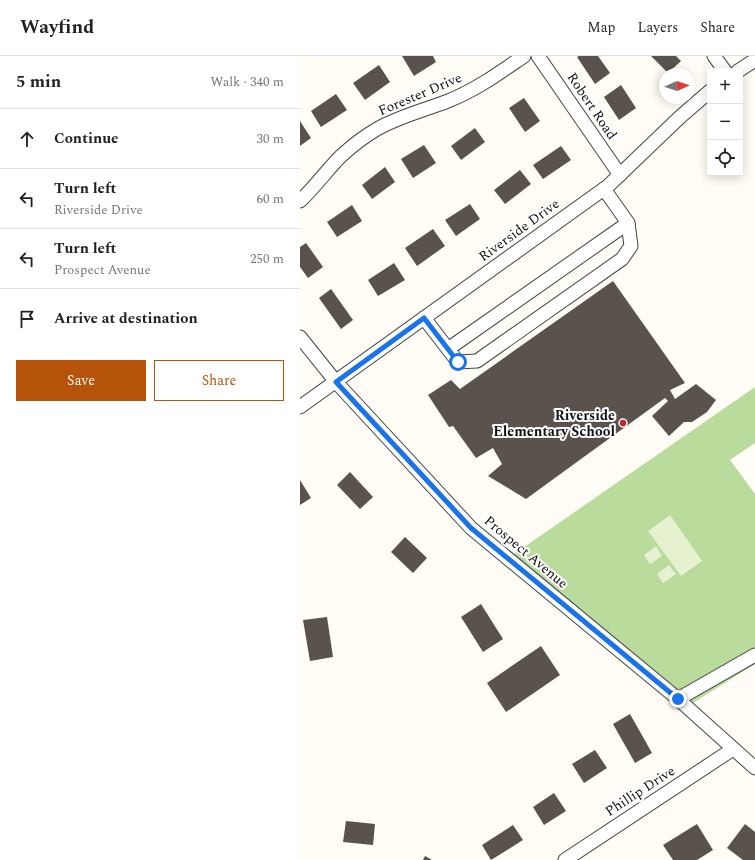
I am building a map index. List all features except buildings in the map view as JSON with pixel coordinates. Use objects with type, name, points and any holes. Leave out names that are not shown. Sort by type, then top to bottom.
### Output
[{"type":"street","name":"Forester Drive","points":[[300,201],[309,193],[341,156],[378,129],[401,117],[448,101],[471,90],[524,56]]},
{"type":"street","name":"Robert Road","points":[[538,56],[620,175]]},
{"type":"street","points":[[714,56],[723,68]]},
{"type":"street","points":[[743,68],[755,60]]},
{"type":"street","name":"Riverside Drive","points":[[300,407],[604,189],[680,117],[707,94]]},
{"type":"street","points":[[424,318],[458,362],[477,361],[622,260],[631,246],[628,223],[604,189]]},
{"type":"street","points":[[448,349],[628,223]]},
{"type":"street","name":"Prospect Avenue","points":[[300,337],[336,382],[471,528],[678,699],[755,768]]},
{"type":"street","points":[[678,699],[755,655]]},
{"type":"street","name":"Phillip Drive","points":[[565,860],[733,749]]},
{"type":"green space","points":[[755,387],[755,443],[730,460],[755,494],[755,664],[685,708],[504,561]]},
{"type":"green space","points":[[670,515],[702,561],[681,576],[648,531]]},
{"type":"green space","points":[[656,546],[662,556],[650,564],[644,555]]},
{"type":"green space","points":[[669,565],[676,574],[663,583],[657,574]]},
{"type":"place","name":"Riverside Elementary School","points":[[623,423]]},
{"type":"route","points":[[458,362],[424,318],[336,382],[471,528],[678,699]]}]
